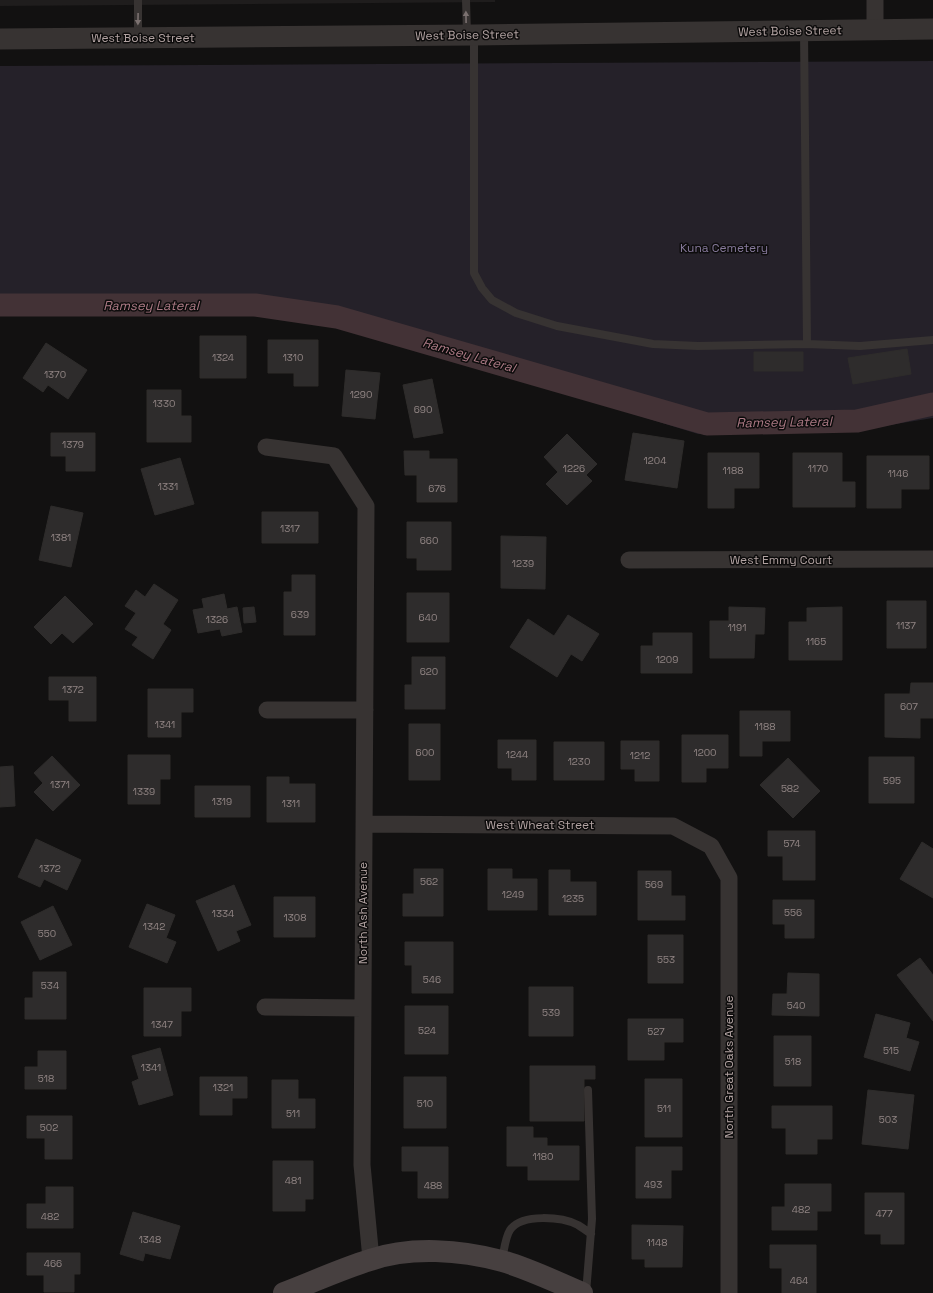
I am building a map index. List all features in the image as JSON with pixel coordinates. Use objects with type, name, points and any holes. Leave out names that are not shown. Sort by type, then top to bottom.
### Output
[{"type":"main road","points":[[284,1293],[371,1259],[402,1253],[435,1251],[465,1254],[502,1261],[524,1268],[582,1293]]},
{"type":"street","points":[[875,0],[875,30]]},
{"type":"street","name":"West Boise Street","points":[[0,39],[933,29]]},
{"type":"street","name":"North Ash Avenue","points":[[266,447],[334,456],[366,506],[362,1165],[371,1259]]},
{"type":"street","name":"West Emmy Court","points":[[629,560],[933,559]]},
{"type":"street","points":[[267,710],[365,710]]},
{"type":"street","name":"West Wheat Street","points":[[364,824],[673,826],[711,846]]},
{"type":"street","name":"North Great Oaks Avenue","points":[[711,846],[729,878],[729,1293]]},
{"type":"street","points":[[265,1007],[363,1008]]},
{"type":"lane","points":[[138,0],[138,38]]},
{"type":"lane","points":[[466,0],[470,35],[474,273],[482,288],[492,300],[516,313],[557,326],[653,344],[698,346],[807,344],[860,346],[933,340]]},
{"type":"lane","points":[[804,31],[807,344]]},
{"type":"lane","points":[[586,1293],[592,1219],[588,1090]]},
{"type":"lane","points":[[502,1261],[510,1230],[520,1222],[536,1219],[557,1219],[577,1225],[591,1234]]},
{"type":"shaded area","points":[[0,0],[495,0],[495,2],[0,6]]},
{"type":"green space","name":"Kuna Cemetery","points":[[933,61],[933,418],[852,431],[698,434],[488,369],[291,315],[0,316],[0,66]]},
{"type":"building","points":[[200,336],[246,336],[246,378],[200,378]]},
{"type":"building","points":[[268,340],[318,340],[318,386],[294,386],[294,373],[268,373]]},
{"type":"building","points":[[46,343],[87,370],[68,399],[48,385],[43,392],[23,378]]},
{"type":"building","points":[[907,349],[911,374],[853,384],[848,358]]},
{"type":"building","points":[[754,352],[803,352],[803,371],[754,371]]},
{"type":"building","points":[[346,370],[380,373],[375,419],[342,416]]},
{"type":"building","points":[[432,379],[443,433],[414,438],[403,385]]},
{"type":"building","points":[[147,390],[181,390],[181,416],[191,416],[191,442],[147,442]]},
{"type":"building","points":[[51,433],[95,433],[95,471],[66,471],[66,456],[51,456]]},
{"type":"building","points":[[633,433],[684,441],[677,488],[625,480]]},
{"type":"building","points":[[567,434],[597,464],[586,475],[592,481],[567,505],[546,484],[558,472],[544,457]]},
{"type":"building","points":[[404,451],[429,451],[429,459],[457,459],[457,502],[417,502],[417,475],[405,475]]},
{"type":"building","points":[[708,453],[759,453],[759,488],[734,488],[734,508],[708,508]]},
{"type":"building","points":[[793,453],[842,453],[842,482],[855,482],[855,507],[793,507]]},
{"type":"building","points":[[867,456],[929,456],[929,489],[901,489],[901,508],[867,508]]},
{"type":"building","points":[[180,458],[194,504],[155,515],[141,469]]},
{"type":"building","points":[[51,506],[83,513],[71,567],[39,560]]},
{"type":"building","points":[[262,512],[318,512],[318,543],[262,543]]},
{"type":"building","points":[[407,522],[451,522],[451,570],[417,570],[417,558],[407,558]]},
{"type":"building","points":[[501,536],[546,537],[545,589],[501,588]]},
{"type":"building","points":[[292,575],[315,575],[315,635],[284,635],[284,592],[292,592]]},
{"type":"building","points":[[154,584],[178,600],[163,624],[171,630],[153,659],[132,645],[138,637],[125,629],[136,613],[125,606],[136,590],[145,597]]},
{"type":"building","points":[[407,593],[449,593],[449,642],[407,642]]},
{"type":"building","points":[[224,594],[227,609],[237,607],[242,632],[222,636],[220,629],[198,633],[193,610],[204,608],[202,599]]},
{"type":"building","points":[[65,596],[93,624],[73,643],[62,633],[51,644],[34,627]]},
{"type":"building","points":[[887,601],[926,601],[926,648],[887,648]]},
{"type":"building","points":[[254,607],[256,622],[244,623],[243,608]]},
{"type":"building","points":[[729,607],[765,608],[764,634],[755,634],[754,658],[710,658],[710,621],[729,621]]},
{"type":"building","points":[[842,607],[842,660],[789,660],[789,622],[807,622],[807,608]]},
{"type":"building","points":[[568,615],[599,634],[582,661],[571,654],[557,677],[510,647],[528,619],[554,636]]},
{"type":"building","points":[[653,633],[692,633],[692,673],[641,673],[641,646],[653,646]]},
{"type":"building","points":[[412,657],[445,657],[445,709],[405,709],[405,685],[412,685]]},
{"type":"building","points":[[49,677],[96,677],[96,721],[69,721],[69,700],[49,700]]},
{"type":"building","points":[[911,683],[933,683],[933,718],[920,718],[920,738],[885,737],[885,694],[910,694]]},
{"type":"building","points":[[148,689],[193,689],[193,712],[181,712],[181,737],[148,737]]},
{"type":"building","points":[[740,711],[790,711],[790,741],[762,741],[762,756],[740,756]]},
{"type":"building","points":[[409,724],[440,724],[440,780],[409,780]]},
{"type":"building","points":[[682,735],[728,735],[728,768],[706,768],[706,782],[682,782]]},
{"type":"building","points":[[498,740],[536,740],[536,780],[512,780],[512,768],[498,768]]},
{"type":"building","points":[[621,741],[659,741],[659,781],[635,781],[635,769],[621,769]]},
{"type":"building","points":[[554,742],[604,742],[604,780],[554,780]]},
{"type":"building","points":[[128,755],[170,755],[170,779],[160,779],[160,804],[128,804]]},
{"type":"building","points":[[52,756],[80,785],[53,811],[34,792],[43,783],[34,773]]},
{"type":"building","points":[[869,757],[914,757],[914,803],[869,803]]},
{"type":"building","points":[[788,758],[820,791],[793,818],[760,785]]},
{"type":"building","points":[[13,766],[15,806],[0,807],[0,767]]},
{"type":"building","points":[[267,777],[289,777],[289,784],[315,784],[315,822],[267,822]]},
{"type":"building","points":[[195,786],[250,786],[250,817],[195,817]]},
{"type":"building","points":[[768,831],[815,831],[815,880],[783,880],[783,856],[768,856]]},
{"type":"building","points":[[36,839],[81,860],[67,890],[44,879],[40,887],[18,877]]},
{"type":"building","points":[[922,842],[933,849],[933,898],[900,879]]},
{"type":"building","points":[[414,869],[443,869],[443,916],[403,916],[403,894],[414,894]]},
{"type":"building","points":[[488,869],[512,869],[512,879],[537,879],[537,910],[488,910]]},
{"type":"building","points":[[549,870],[570,870],[570,882],[596,882],[596,915],[549,915]]},
{"type":"building","points":[[638,871],[671,871],[671,896],[685,896],[685,920],[638,920]]},
{"type":"building","points":[[234,885],[251,925],[236,931],[240,941],[218,951],[196,901]]},
{"type":"building","points":[[274,897],[315,897],[315,937],[274,937]]},
{"type":"building","points":[[773,900],[814,900],[814,938],[785,938],[785,924],[773,924]]},
{"type":"building","points":[[147,904],[175,915],[166,938],[176,942],[167,963],[129,947]]},
{"type":"building","points":[[53,906],[72,945],[40,960],[21,922]]},
{"type":"building","points":[[648,935],[683,935],[683,983],[648,983]]},
{"type":"building","points":[[405,942],[453,942],[453,993],[412,993],[412,965],[405,965]]},
{"type":"building","points":[[920,958],[933,975],[933,1021],[897,975]]},
{"type":"building","points":[[33,972],[66,972],[66,1019],[25,1019],[25,998],[33,998]]},
{"type":"building","points":[[788,973],[819,974],[819,1016],[772,1015],[773,994],[787,994]]},
{"type":"building","points":[[529,987],[573,987],[573,1036],[529,1036]]},
{"type":"building","points":[[144,988],[191,988],[191,1011],[181,1011],[181,1036],[144,1036]]},
{"type":"building","points":[[405,1006],[448,1006],[448,1054],[405,1054]]},
{"type":"building","points":[[876,1014],[910,1023],[906,1038],[919,1042],[910,1071],[864,1057]]},
{"type":"building","points":[[628,1019],[683,1019],[683,1042],[664,1042],[664,1060],[628,1060]]},
{"type":"building","points":[[774,1036],[811,1036],[811,1086],[774,1086]]},
{"type":"building","points":[[160,1048],[173,1095],[139,1105],[132,1082],[139,1079],[132,1056]]},
{"type":"building","points":[[38,1051],[66,1051],[66,1089],[25,1089],[25,1067],[38,1067]]},
{"type":"building","points":[[530,1066],[595,1066],[595,1079],[584,1079],[584,1121],[530,1121]]},
{"type":"building","points":[[200,1077],[247,1077],[247,1098],[232,1098],[232,1115],[200,1115]]},
{"type":"building","points":[[404,1077],[446,1077],[446,1128],[404,1128]]},
{"type":"building","points":[[645,1079],[682,1079],[682,1137],[645,1137]]},
{"type":"building","points":[[272,1080],[298,1080],[298,1099],[315,1099],[315,1128],[272,1128]]},
{"type":"building","points":[[868,1090],[914,1095],[908,1149],[862,1144]]},
{"type":"building","points":[[772,1106],[832,1106],[832,1139],[817,1139],[817,1154],[786,1154],[786,1128],[772,1128]]},
{"type":"building","points":[[27,1116],[72,1116],[72,1159],[45,1159],[45,1138],[27,1138]]},
{"type":"building","points":[[507,1127],[533,1127],[533,1138],[547,1138],[547,1146],[579,1146],[579,1180],[528,1180],[528,1166],[507,1166]]},
{"type":"building","points":[[402,1147],[448,1147],[448,1198],[418,1198],[418,1171],[402,1171]]},
{"type":"building","points":[[636,1147],[682,1147],[682,1170],[671,1170],[671,1198],[636,1198]]},
{"type":"building","points":[[273,1161],[313,1161],[313,1199],[305,1199],[305,1211],[273,1211]]},
{"type":"building","points":[[785,1184],[831,1184],[831,1211],[817,1211],[817,1230],[772,1230],[772,1207],[785,1207]]},
{"type":"building","points":[[46,1187],[73,1187],[73,1228],[27,1228],[27,1204],[46,1204]]},
{"type":"building","points":[[865,1193],[904,1193],[904,1244],[881,1244],[881,1234],[865,1234]]},
{"type":"building","points":[[133,1212],[180,1226],[170,1259],[145,1253],[143,1261],[120,1254]]},
{"type":"building","points":[[632,1225],[683,1226],[682,1267],[645,1267],[645,1259],[632,1259]]},
{"type":"building","points":[[770,1245],[816,1245],[816,1293],[782,1293],[782,1268],[770,1268]]},
{"type":"building","points":[[27,1253],[80,1253],[80,1274],[74,1274],[74,1292],[44,1292],[44,1275],[27,1275]]},
{"type":"waterway","name":"Ramsey Lateral","points":[[0,305],[255,305],[337,317],[707,424],[857,421],[933,404]]}]
